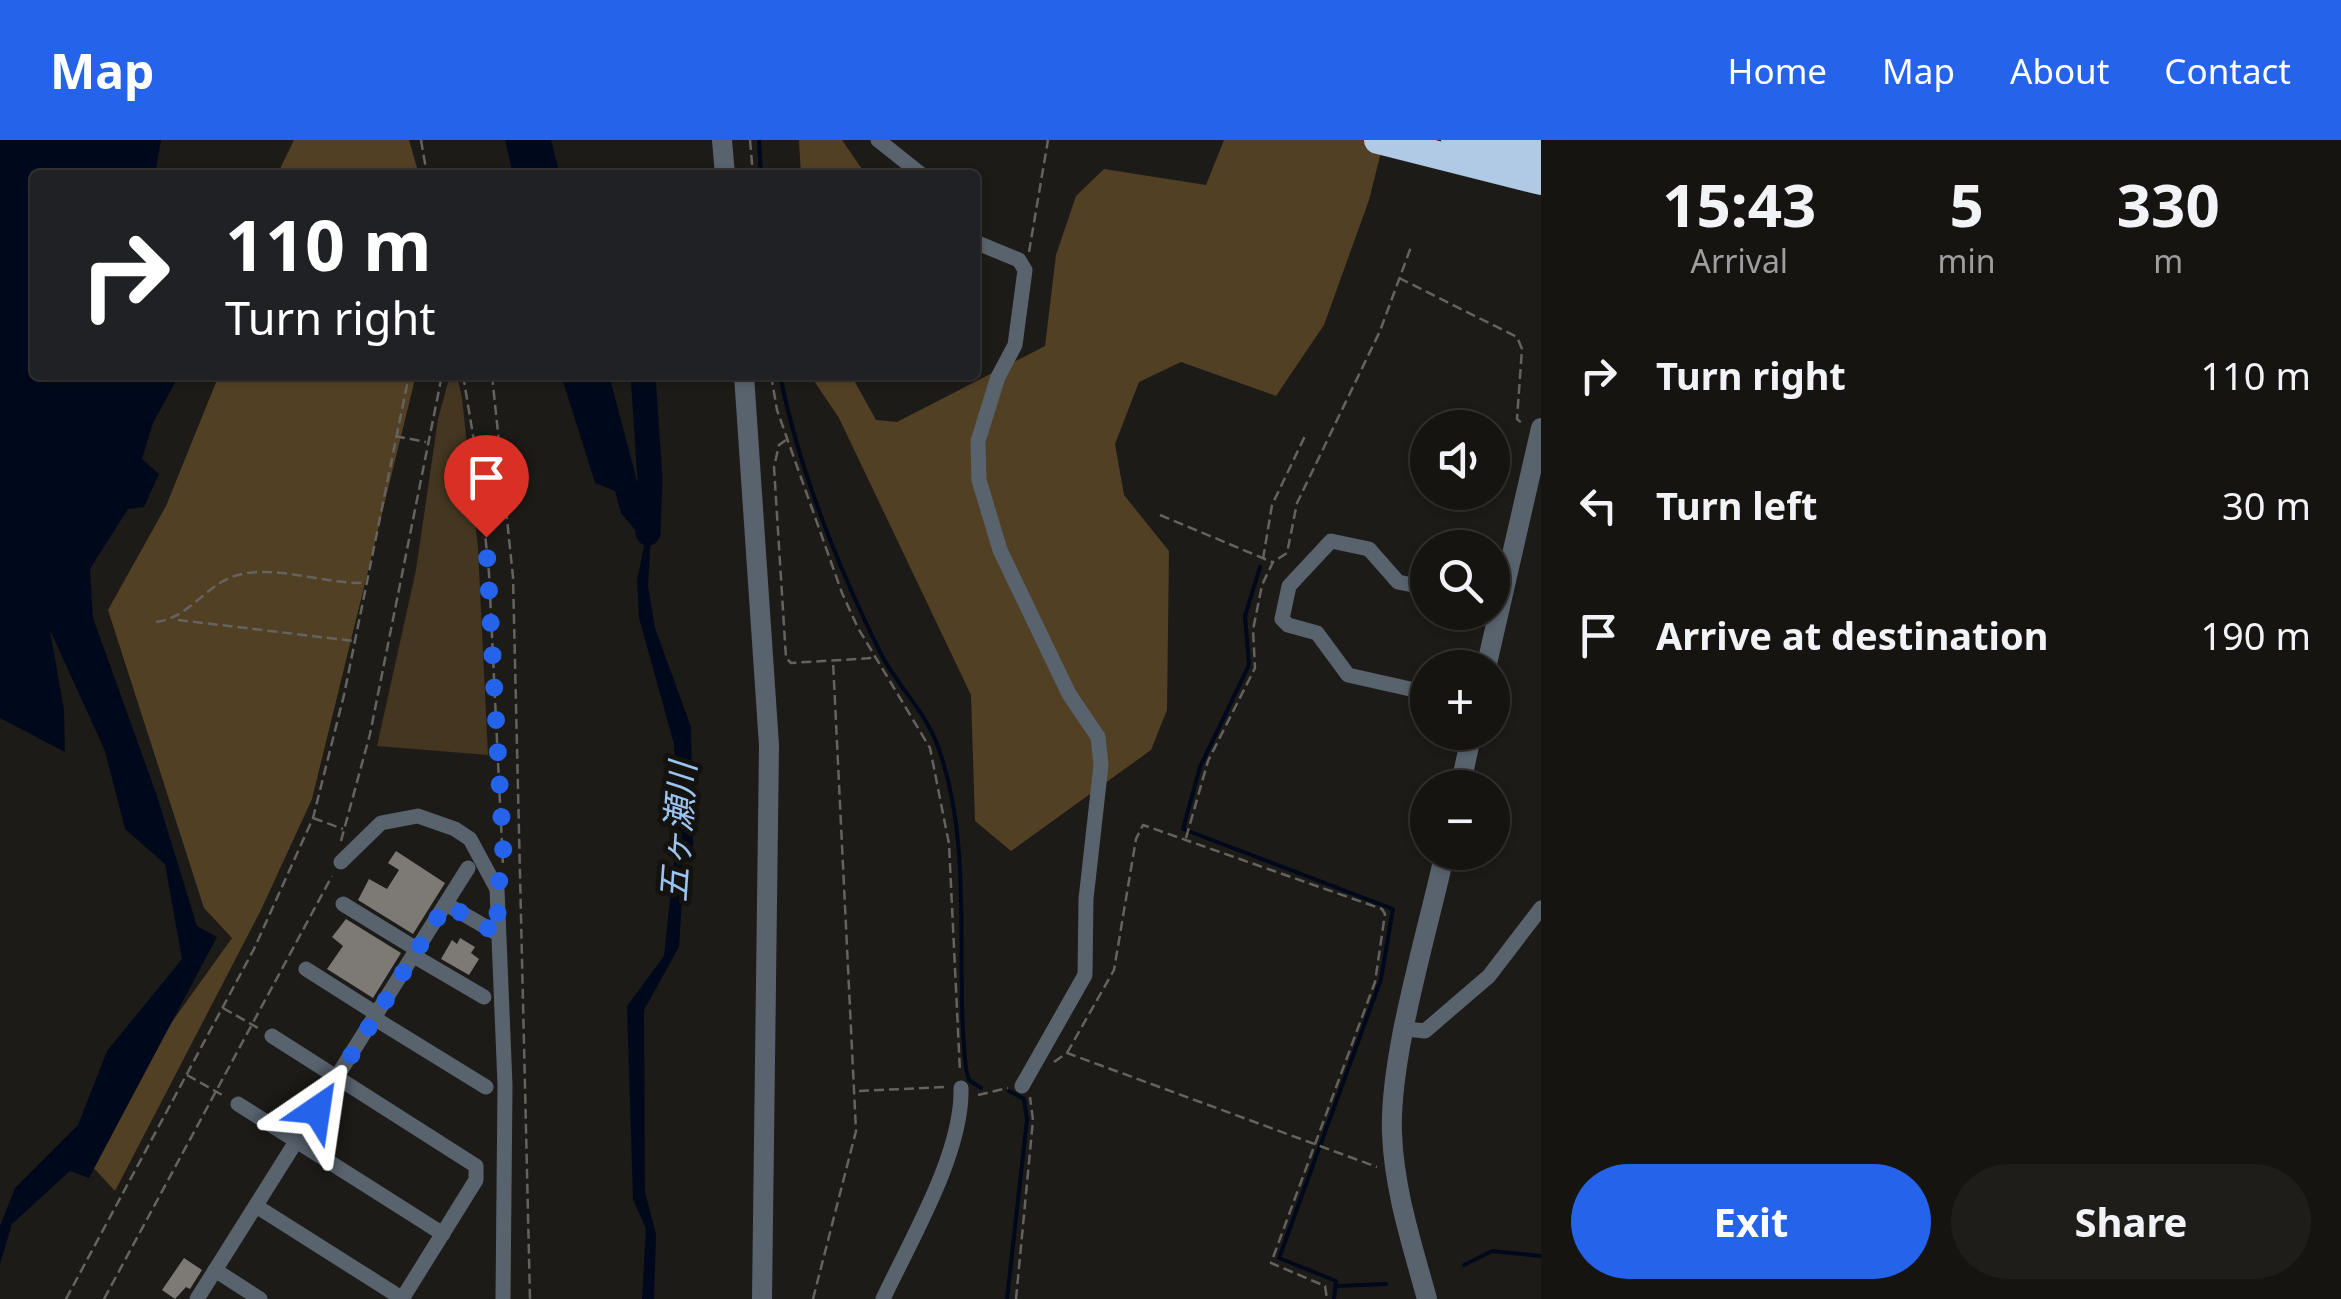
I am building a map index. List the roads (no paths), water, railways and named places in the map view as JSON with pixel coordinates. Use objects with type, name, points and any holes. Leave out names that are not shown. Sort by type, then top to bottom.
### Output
[{"type":"highway","points":[[1378,140],[1541,154]]},
{"type":"highway","points":[[1392,140],[1541,170]]},
{"type":"highway","points":[[1446,148],[1541,184]]},
{"type":"street","points":[[722,140],[725,170]]},
{"type":"street","points":[[878,140],[916,170]]},
{"type":"street","points":[[980,244],[1020,260],[1026,270],[1015,346],[998,377],[978,441],[979,480],[1000,550],[1069,694],[1098,737],[1101,764],[1086,899],[1085,975],[1028,1088]]},
{"type":"street","points":[[744,380],[769,745],[762,1299]]},
{"type":"street","points":[[1510,549],[1540,435]]},
{"type":"street","points":[[1410,584],[1398,582],[1368,549],[1332,541],[1288,586],[1282,619],[1288,626],[1317,633],[1348,675],[1410,689]]},
{"type":"street","points":[[338,858],[381,823],[399,817],[436,820],[456,829],[478,848],[497,889],[505,1086],[503,1299]]},
{"type":"street","points":[[197,1299],[468,868]]},
{"type":"street","points":[[1427,1299],[1395,1174],[1392,1128],[1406,1029],[1441,870]]},
{"type":"street","points":[[343,904],[484,997]]},
{"type":"street","points":[[446,904],[498,934]]},
{"type":"street","points":[[1406,1029],[1426,1030],[1464,1002],[1541,908]]},
{"type":"street","points":[[306,969],[486,1087]]},
{"type":"street","points":[[256,1206],[403,1299],[476,1180],[476,1166],[272,1036]]},
{"type":"street","points":[[883,1299],[935,1188],[954,1130],[961,1088]]},
{"type":"street","points":[[238,1104],[443,1234]]},
{"type":"street","points":[[215,1270],[260,1299]]},
{"type":"water","points":[[0,140],[161,140],[156,170],[30,170],[30,380],[175,383],[153,423],[142,459],[159,474],[144,507],[128,509],[90,569],[93,618],[157,796],[197,926],[217,937],[89,1178],[70,1171],[12,1224],[0,1264],[0,1226],[15,1188],[78,1125],[107,1051],[182,959],[165,864],[125,829],[105,751],[50,630],[64,710],[65,752],[0,718]]},
{"type":"water","points":[[505,140],[551,140],[559,170],[512,170]]},
{"type":"water","name":"五ヶ瀬川","points":[[563,380],[610,380],[651,534],[648,586],[655,628],[691,727],[693,848],[681,868],[678,885],[683,885],[679,947],[644,1010],[645,1192],[656,1234],[654,1299],[642,1299],[646,1229],[633,1199],[627,1006],[664,956],[677,832],[674,744],[639,618],[637,580],[645,542],[621,513],[615,491],[595,483]]},
{"type":"waterway","points":[[759,140],[761,170]]},
{"type":"waterway","points":[[643,380],[650,479],[648,533]]},
{"type":"waterway","points":[[781,380],[809,482],[835,553],[881,654],[932,732],[949,783],[960,864],[966,1069],[969,1080],[981,1088]]},
{"type":"waterway","points":[[1260,567],[1245,616],[1249,665],[1200,767],[1183,829],[1393,909],[1381,979],[1279,1258],[1336,1281],[1334,1299]]},
{"type":"waterway","points":[[1007,1299],[1027,1120],[1024,1099],[1009,1091]]},
{"type":"waterway","points":[[1464,1265],[1492,1251],[1541,1256]]},
{"type":"waterway","points":[[1336,1286],[1386,1284]]}]
